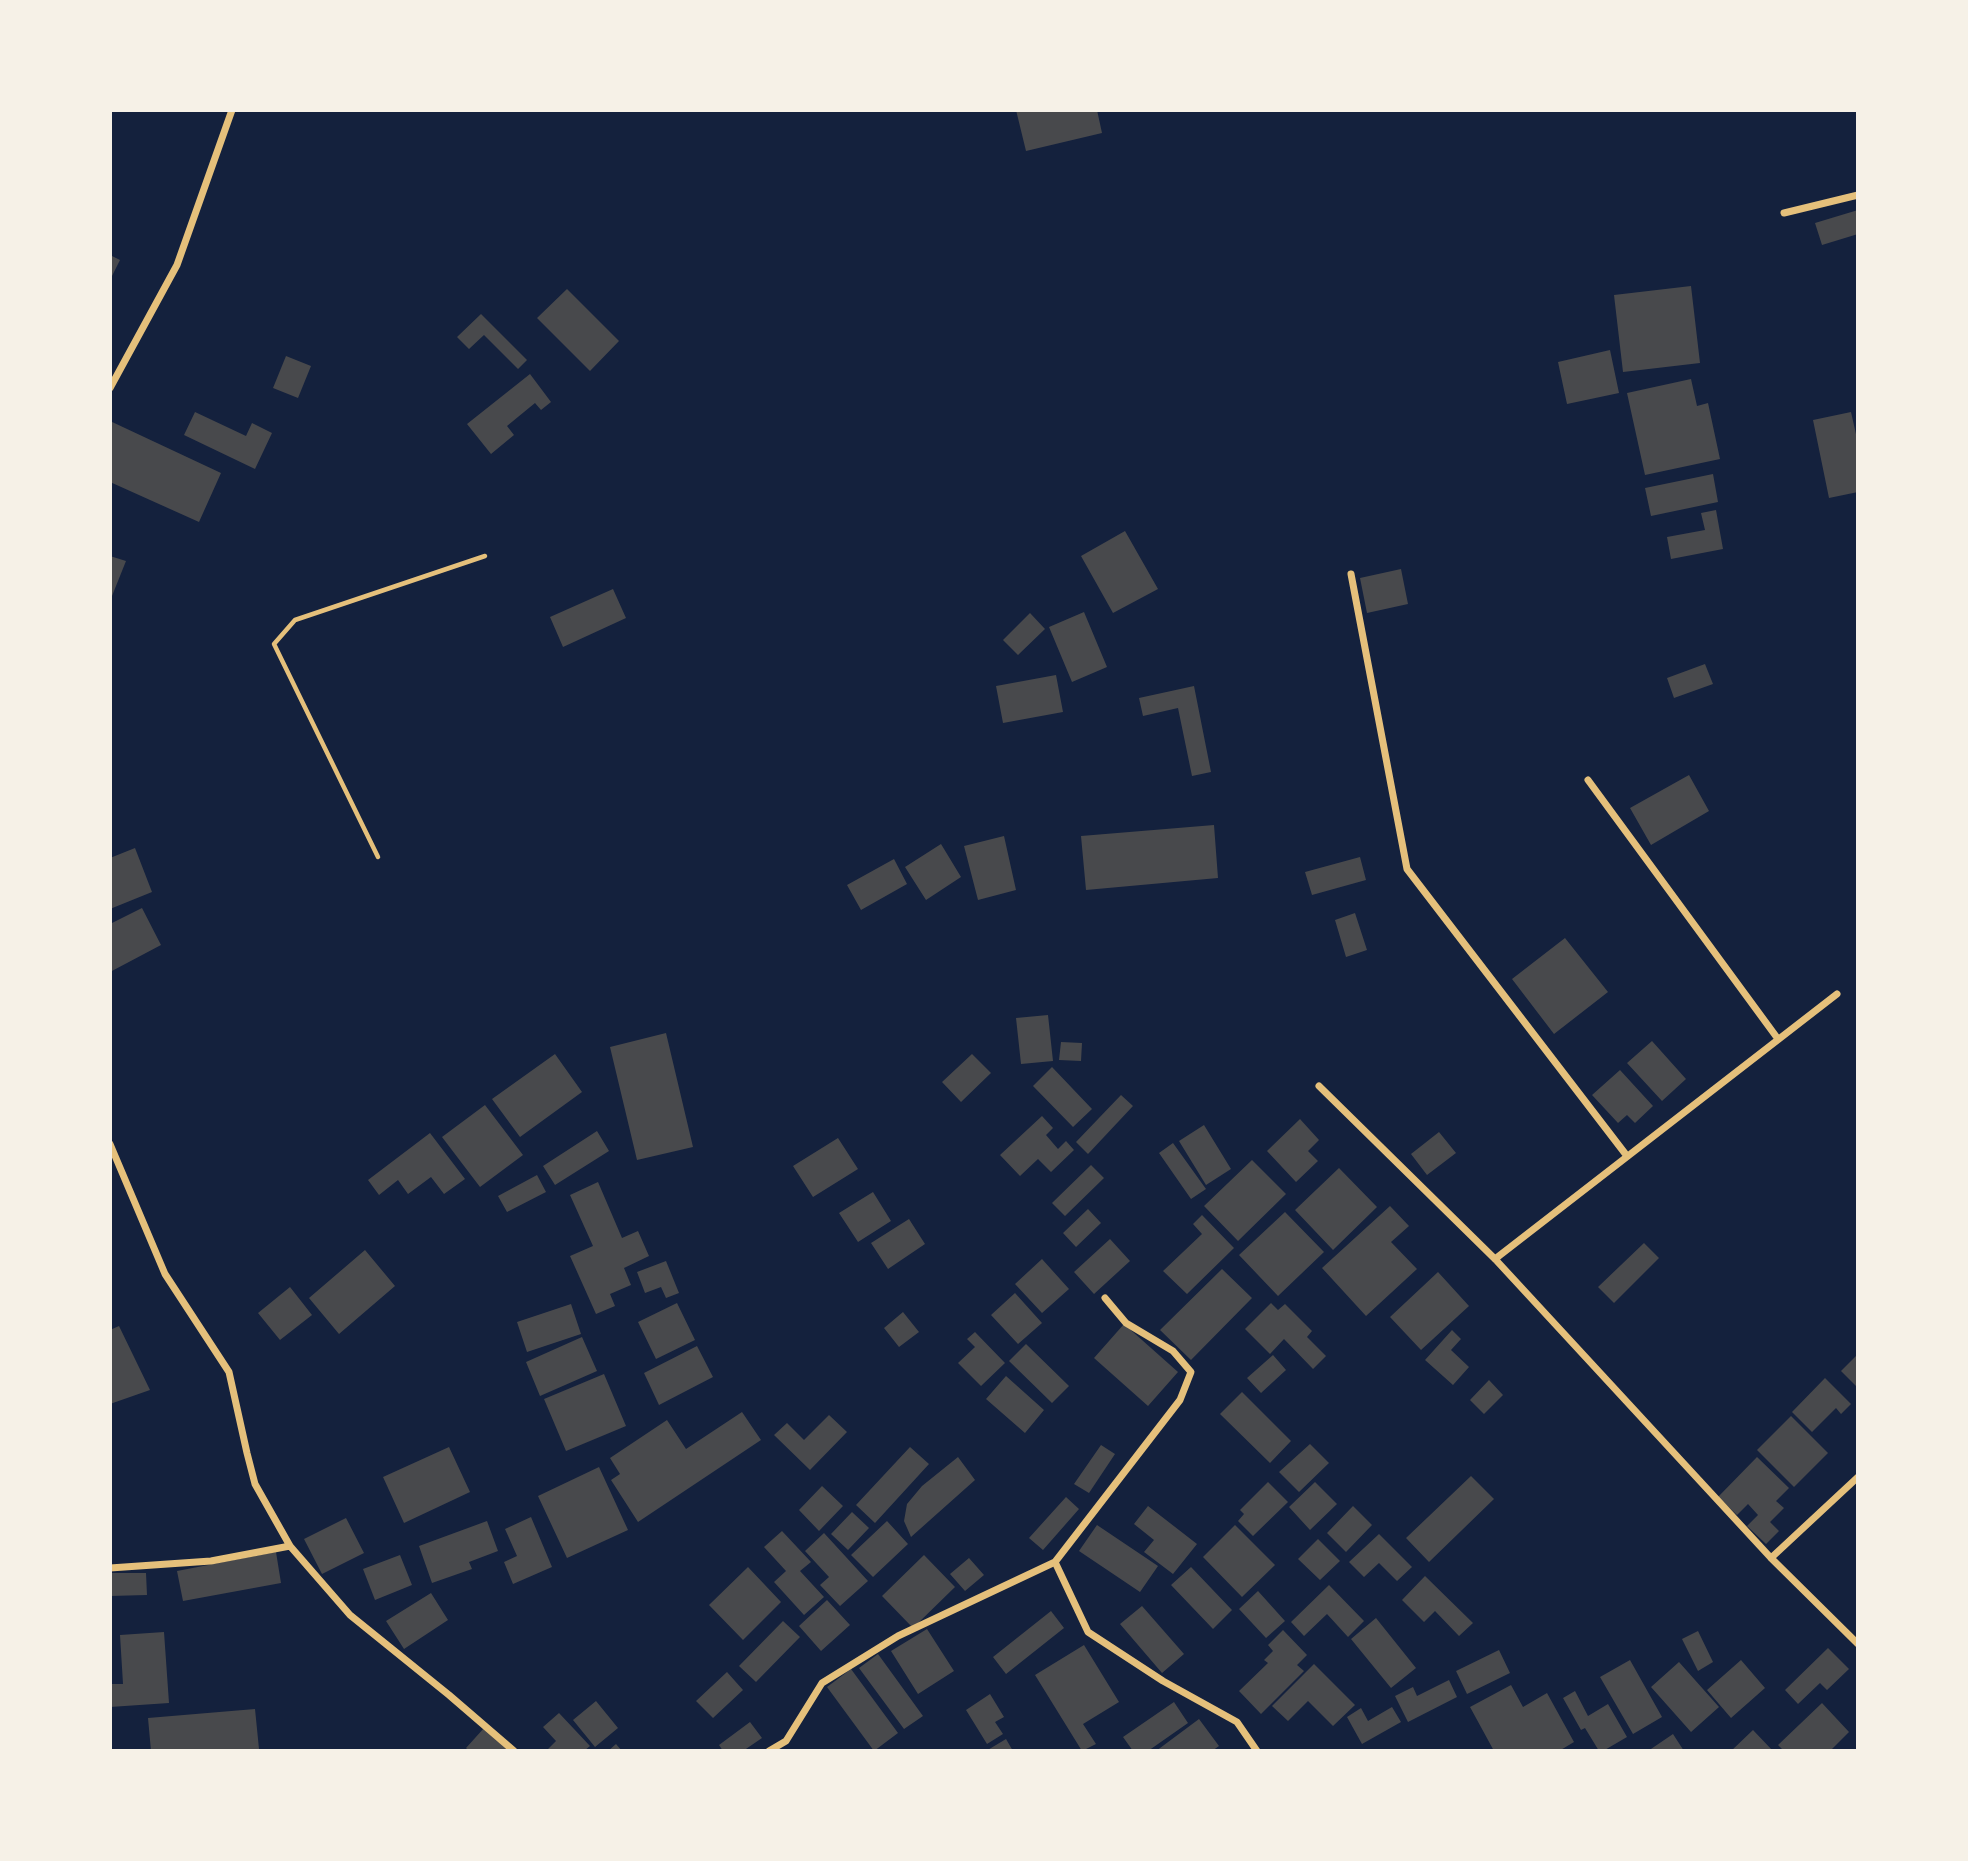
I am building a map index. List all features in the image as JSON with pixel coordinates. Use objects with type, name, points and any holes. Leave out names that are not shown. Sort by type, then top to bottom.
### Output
[{"type":"street","points":[[110,388],[177,265],[232,110]]},
{"type":"street","points":[[1784,213],[1858,195]]},
{"type":"street","points":[[1351,574],[1407,869],[1627,1156]]},
{"type":"street","points":[[1588,780],[1778,1039]]},
{"type":"street","points":[[1495,1259],[1836,994]]},
{"type":"street","points":[[1320,1086],[1495,1259],[1771,1558],[1858,1644]]},
{"type":"street","points":[[110,1144],[165,1274],[229,1372],[256,1484],[290,1546],[350,1615],[514,1751]]},
{"type":"street","points":[[769,1751],[786,1741],[822,1683],[898,1636],[1055,1562],[1180,1400],[1191,1372],[1173,1351],[1126,1323],[1105,1298]]},
{"type":"street","points":[[1771,1558],[1858,1476]]},
{"type":"street","points":[[110,1568],[212,1561],[290,1546]]},
{"type":"street","points":[[1055,1562],[1088,1632],[1163,1681],[1237,1722],[1257,1751]]},
{"type":"path","points":[[378,857],[274,644],[295,620],[485,556]]},
{"type":"building","points":[[1016,110],[1097,110],[1102,133],[1026,151]]},
{"type":"building","points":[[1858,210],[1858,234],[1822,245],[1815,223]]},
{"type":"building","points":[[110,255],[120,260],[110,280]]},
{"type":"building","points":[[1691,286],[1700,363],[1623,372],[1614,295]]},
{"type":"building","points":[[567,289],[619,341],[590,371],[537,318]]},
{"type":"building","points":[[481,314],[527,360],[518,369],[484,335],[469,349],[457,337]]},
{"type":"building","points":[[1610,350],[1619,393],[1567,404],[1558,362]]},
{"type":"building","points":[[286,356],[311,366],[298,398],[273,388]]},
{"type":"building","points":[[530,374],[551,402],[541,410],[535,403],[507,426],[514,435],[491,454],[467,424]]},
{"type":"building","points":[[1691,379],[1697,406],[1708,403],[1720,459],[1645,475],[1627,393]]},
{"type":"building","points":[[195,412],[246,436],[252,423],[272,433],[255,469],[184,435]]},
{"type":"building","points":[[1851,412],[1858,443],[1858,492],[1829,498],[1813,420]]},
{"type":"building","points":[[110,421],[221,473],[199,522],[110,482]]},
{"type":"building","points":[[1713,474],[1718,502],[1651,516],[1645,488]]},
{"type":"building","points":[[1716,510],[1723,549],[1671,559],[1667,537],[1705,530],[1701,513]]},
{"type":"building","points":[[1125,531],[1158,589],[1113,613],[1081,556]]},
{"type":"building","points":[[110,556],[126,561],[110,601]]},
{"type":"building","points":[[1401,569],[1408,604],[1367,613],[1360,578]]},
{"type":"building","points":[[613,589],[626,618],[563,647],[550,617]]},
{"type":"building","points":[[1084,612],[1107,667],[1072,682],[1049,627]]},
{"type":"building","points":[[1030,613],[1045,629],[1018,655],[1003,640]]},
{"type":"building","points":[[1705,664],[1713,684],[1674,698],[1667,678]]},
{"type":"building","points":[[1056,675],[1063,712],[1003,723],[996,686]]},
{"type":"building","points":[[1194,686],[1211,772],[1192,776],[1178,708],[1143,716],[1139,698]]},
{"type":"building","points":[[1689,775],[1709,811],[1651,845],[1630,808]]},
{"type":"building","points":[[1214,825],[1218,878],[1086,890],[1081,836]]},
{"type":"building","points":[[1004,836],[1016,890],[978,900],[964,846]]},
{"type":"building","points":[[941,844],[961,877],[926,900],[905,867]]},
{"type":"building","points":[[135,848],[152,892],[110,909],[110,858]]},
{"type":"building","points":[[1360,857],[1366,880],[1312,895],[1305,872]]},
{"type":"building","points":[[894,859],[907,884],[861,910],[847,885]]},
{"type":"building","points":[[142,908],[161,945],[110,972],[110,924]]},
{"type":"building","points":[[1355,913],[1367,950],[1346,957],[1335,920]]},
{"type":"building","points":[[1565,938],[1608,992],[1554,1034],[1512,979]]},
{"type":"building","points":[[1048,1015],[1053,1061],[1021,1064],[1016,1018]]},
{"type":"building","points":[[666,1033],[693,1147],[637,1160],[610,1047]]},
{"type":"building","points":[[1652,1041],[1686,1079],[1662,1101],[1627,1063]]},
{"type":"building","points":[[1061,1042],[1082,1043],[1081,1061],[1059,1060]]},
{"type":"building","points":[[555,1054],[582,1092],[520,1137],[492,1099]]},
{"type":"building","points":[[972,1054],[991,1073],[961,1102],[942,1082]]},
{"type":"building","points":[[1052,1067],[1092,1109],[1073,1127],[1033,1086]]},
{"type":"building","points":[[1620,1070],[1653,1106],[1635,1123],[1627,1115],[1618,1123],[1592,1095]]},
{"type":"building","points":[[1121,1095],[1133,1106],[1088,1154],[1076,1142]]},
{"type":"building","points":[[485,1105],[523,1155],[480,1187],[442,1137]]},
{"type":"building","points":[[1042,1116],[1053,1128],[1046,1135],[1058,1149],[1066,1141],[1074,1150],[1051,1172],[1038,1159],[1020,1176],[1000,1155]]},
{"type":"building","points":[[1300,1119],[1319,1140],[1308,1151],[1318,1161],[1296,1182],[1267,1151]]},
{"type":"building","points":[[1204,1125],[1231,1169],[1206,1185],[1179,1141]]},
{"type":"building","points":[[597,1131],[609,1151],[555,1185],[543,1166]]},
{"type":"building","points":[[1439,1132],[1456,1153],[1427,1175],[1411,1154]]},
{"type":"building","points":[[430,1133],[465,1179],[444,1194],[431,1177],[408,1194],[398,1180],[379,1195],[368,1180]]},
{"type":"building","points":[[838,1138],[858,1169],[813,1197],[793,1166]]},
{"type":"building","points":[[1173,1143],[1206,1189],[1191,1199],[1159,1153]]},
{"type":"building","points":[[1252,1160],[1286,1194],[1238,1241],[1204,1206]]},
{"type":"building","points":[[1091,1165],[1104,1178],[1065,1216],[1052,1203]]},
{"type":"building","points":[[1339,1168],[1377,1207],[1333,1250],[1295,1210]]},
{"type":"building","points":[[537,1175],[546,1192],[507,1212],[498,1196]]},
{"type":"building","points":[[598,1182],[622,1238],[638,1231],[649,1256],[624,1268],[631,1285],[610,1294],[615,1306],[596,1314],[570,1256],[593,1246],[570,1195]]},
{"type":"building","points":[[873,1192],[891,1221],[858,1242],[839,1213]]},
{"type":"building","points":[[1390,1206],[1409,1226],[1391,1242],[1417,1269],[1366,1316],[1322,1268]]},
{"type":"building","points":[[1088,1209],[1101,1223],[1076,1247],[1063,1233]]},
{"type":"building","points":[[1285,1212],[1324,1252],[1278,1296],[1239,1255]]},
{"type":"building","points":[[1202,1215],[1234,1248],[1187,1294],[1163,1271],[1202,1234],[1193,1224]]},
{"type":"building","points":[[909,1219],[925,1244],[888,1269],[871,1243]]},
{"type":"building","points":[[1110,1239],[1130,1261],[1094,1294],[1074,1272]]},
{"type":"building","points":[[1644,1243],[1659,1258],[1614,1303],[1598,1287]]},
{"type":"building","points":[[365,1250],[395,1286],[339,1334],[309,1298]]},
{"type":"building","points":[[1042,1259],[1069,1289],[1042,1313],[1015,1284]]},
{"type":"building","points":[[666,1261],[679,1293],[666,1298],[661,1287],[645,1293],[637,1272]]},
{"type":"building","points":[[1222,1269],[1252,1298],[1191,1360],[1160,1330]]},
{"type":"building","points":[[1438,1272],[1469,1306],[1421,1350],[1390,1317]]},
{"type":"building","points":[[290,1287],[312,1315],[280,1340],[258,1313]]},
{"type":"building","points":[[1015,1293],[1042,1323],[1018,1344],[991,1315]]},
{"type":"building","points":[[677,1303],[695,1340],[656,1359],[638,1322]]},
{"type":"building","points":[[1271,1303],[1278,1310],[1285,1304],[1312,1331],[1307,1337],[1326,1356],[1313,1369],[1284,1339],[1270,1354],[1245,1329]]},
{"type":"building","points":[[571,1304],[581,1334],[527,1352],[517,1322]]},
{"type":"building","points":[[903,1312],[919,1332],[899,1347],[884,1328]]},
{"type":"building","points":[[1124,1324],[1178,1372],[1148,1406],[1094,1358]]},
{"type":"building","points":[[119,1326],[150,1390],[110,1404],[110,1330]]},
{"type":"building","points":[[1452,1330],[1461,1339],[1451,1350],[1469,1367],[1453,1385],[1425,1360]]},
{"type":"building","points":[[975,1332],[1005,1363],[981,1386],[958,1363],[975,1347],[967,1339]]},
{"type":"building","points":[[582,1337],[597,1371],[540,1396],[526,1362]]},
{"type":"building","points":[[1026,1344],[1069,1386],[1052,1403],[1009,1361]]},
{"type":"building","points":[[697,1346],[713,1377],[659,1405],[644,1373]]},
{"type":"building","points":[[1858,1354],[1858,1388],[1841,1371]]},
{"type":"building","points":[[1273,1355],[1286,1370],[1261,1393],[1247,1378]]},
{"type":"building","points":[[604,1374],[626,1426],[566,1451],[544,1399]]},
{"type":"building","points":[[1006,1376],[1044,1410],[1025,1433],[986,1399]]},
{"type":"building","points":[[1825,1378],[1851,1404],[1841,1414],[1836,1408],[1812,1432],[1792,1412]]},
{"type":"building","points":[[1489,1380],[1503,1395],[1484,1414],[1470,1400]]},
{"type":"building","points":[[1242,1392],[1291,1441],[1270,1463],[1220,1414]]},
{"type":"building","points":[[742,1412],[761,1440],[638,1522],[611,1480],[620,1474],[610,1458],[667,1420],[686,1449]]},
{"type":"building","points":[[829,1415],[847,1432],[810,1470],[774,1435],[787,1423],[804,1440]]},
{"type":"building","points":[[1791,1416],[1828,1453],[1794,1487],[1757,1450]]},
{"type":"building","points":[[1310,1444],[1329,1463],[1299,1492],[1279,1472]]},
{"type":"building","points":[[1101,1445],[1115,1454],[1089,1493],[1074,1484]]},
{"type":"building","points":[[449,1447],[470,1492],[404,1523],[383,1477]]},
{"type":"building","points":[[910,1447],[929,1464],[875,1523],[856,1505]]},
{"type":"building","points":[[958,1457],[975,1480],[911,1537],[904,1521],[907,1504],[922,1486]]},
{"type":"building","points":[[1757,1457],[1789,1488],[1776,1501],[1784,1508],[1770,1522],[1779,1531],[1766,1544],[1747,1526],[1758,1515],[1748,1504],[1737,1515],[1718,1497]]},
{"type":"building","points":[[599,1467],[628,1530],[567,1558],[538,1496]]},
{"type":"building","points":[[1471,1476],[1494,1499],[1429,1562],[1406,1538]]},
{"type":"building","points":[[1268,1482],[1288,1502],[1253,1536],[1238,1521],[1244,1514],[1240,1510]]},
{"type":"building","points":[[1315,1482],[1337,1504],[1310,1530],[1289,1507]]},
{"type":"building","points":[[822,1486],[843,1506],[819,1531],[799,1510]]},
{"type":"building","points":[[1066,1497],[1079,1509],[1043,1550],[1029,1538]]},
{"type":"building","points":[[1148,1506],[1197,1544],[1173,1574],[1144,1552],[1154,1540],[1134,1524]]},
{"type":"building","points":[[1353,1506],[1372,1525],[1346,1552],[1327,1533]]},
{"type":"building","points":[[852,1512],[869,1528],[848,1550],[831,1534]]},
{"type":"building","points":[[531,1517],[552,1567],[513,1584],[504,1562],[517,1556],[505,1529]]},
{"type":"building","points":[[346,1518],[364,1553],[322,1574],[304,1539]]},
{"type":"building","points":[[487,1521],[498,1551],[469,1562],[472,1569],[432,1583],[419,1546]]},
{"type":"building","points":[[887,1521],[908,1544],[873,1577],[851,1555]]},
{"type":"building","points":[[1097,1525],[1158,1566],[1140,1592],[1079,1551]]},
{"type":"building","points":[[1235,1525],[1275,1565],[1242,1597],[1203,1557]]},
{"type":"building","points":[[782,1531],[811,1562],[800,1571],[824,1597],[804,1615],[774,1582],[786,1571],[764,1547]]},
{"type":"building","points":[[824,1533],[868,1581],[840,1606],[820,1585],[829,1577],[805,1551]]},
{"type":"building","points":[[1379,1534],[1412,1567],[1397,1581],[1379,1563],[1364,1577],[1349,1562]]},
{"type":"building","points":[[1318,1539],[1340,1561],[1320,1580],[1298,1559]]},
{"type":"building","points":[[276,1552],[281,1583],[183,1601],[177,1571]]},
{"type":"building","points":[[400,1555],[412,1585],[375,1600],[363,1569]]},
{"type":"building","points":[[924,1555],[955,1587],[913,1628],[882,1596]]},
{"type":"building","points":[[969,1558],[984,1575],[965,1591],[950,1574]]},
{"type":"building","points":[[748,1567],[781,1602],[743,1640],[709,1605]]},
{"type":"building","points":[[1191,1567],[1232,1610],[1213,1629],[1171,1585]]},
{"type":"building","points":[[110,1573],[146,1573],[147,1595],[110,1596]]},
{"type":"building","points":[[1425,1576],[1473,1623],[1459,1636],[1435,1611],[1424,1622],[1402,1600]]},
{"type":"building","points":[[1329,1585],[1364,1621],[1348,1637],[1327,1614],[1304,1636],[1291,1622]]},
{"type":"building","points":[[1258,1591],[1285,1621],[1266,1638],[1239,1609]]},
{"type":"building","points":[[431,1593],[448,1620],[404,1649],[386,1621]]},
{"type":"building","points":[[827,1600],[850,1625],[821,1651],[799,1626]]},
{"type":"building","points":[[1142,1606],[1184,1654],[1162,1673],[1120,1624]]},
{"type":"building","points":[[1051,1611],[1064,1628],[1006,1674],[993,1657]]},
{"type":"building","points":[[1376,1618],[1416,1668],[1391,1688],[1351,1639]]},
{"type":"building","points":[[783,1621],[800,1637],[756,1682],[739,1666]]},
{"type":"building","points":[[927,1629],[954,1671],[918,1694],[891,1651]]},
{"type":"building","points":[[1283,1630],[1307,1655],[1297,1665],[1304,1671],[1261,1714],[1239,1691],[1268,1663],[1264,1660],[1273,1651],[1268,1645]]},
{"type":"building","points":[[1698,1631],[1713,1662],[1698,1671],[1682,1639]]},
{"type":"building","points":[[164,1632],[169,1703],[110,1707],[110,1684],[123,1684],[120,1635]]},
{"type":"building","points":[[1084,1645],[1119,1702],[1083,1724],[1096,1744],[1082,1751],[1035,1675]]},
{"type":"building","points":[[1828,1648],[1849,1669],[1827,1690],[1820,1683],[1798,1704],[1785,1690]]},
{"type":"building","points":[[1499,1650],[1510,1673],[1467,1694],[1456,1671]]},
{"type":"building","points":[[878,1654],[923,1716],[904,1729],[859,1668]]},
{"type":"building","points":[[1630,1660],[1662,1717],[1633,1734],[1600,1677]]},
{"type":"building","points":[[1741,1660],[1765,1688],[1731,1718],[1707,1690]]},
{"type":"building","points":[[1679,1662],[1719,1707],[1691,1732],[1651,1687]]},
{"type":"building","points":[[1314,1664],[1355,1705],[1333,1726],[1308,1701],[1288,1721],[1272,1706]]},
{"type":"building","points":[[851,1669],[898,1733],[874,1751],[827,1687]]},
{"type":"building","points":[[727,1672],[743,1690],[713,1718],[696,1701]]},
{"type":"building","points":[[1449,1680],[1457,1697],[1408,1722],[1395,1696],[1413,1687],[1417,1696]]},
{"type":"building","points":[[1511,1685],[1523,1707],[1547,1693],[1574,1742],[1559,1751],[1494,1751],[1470,1707]]},
{"type":"building","points":[[1575,1691],[1588,1716],[1608,1704],[1627,1737],[1599,1751],[1585,1728],[1581,1730],[1563,1698]]},
{"type":"building","points":[[990,1694],[1004,1717],[995,1722],[1003,1734],[987,1744],[966,1710]]},
{"type":"building","points":[[596,1701],[618,1728],[595,1747],[573,1720]]},
{"type":"building","points":[[1174,1702],[1188,1723],[1148,1751],[1133,1751],[1123,1737]]},
{"type":"building","points":[[1822,1703],[1849,1732],[1830,1751],[1784,1751],[1778,1745]]},
{"type":"building","points":[[1392,1707],[1401,1722],[1362,1744],[1347,1717],[1361,1708],[1368,1721]]},
{"type":"building","points":[[255,1709],[259,1749],[151,1751],[148,1718]]},
{"type":"building","points":[[559,1713],[590,1746],[584,1751],[546,1751],[556,1741],[543,1727]]},
{"type":"building","points":[[1199,1719],[1219,1746],[1212,1751],[1156,1751]]},
{"type":"building","points":[[750,1722],[762,1738],[743,1751],[723,1751],[719,1745]]},
{"type":"building","points":[[484,1728],[509,1751],[469,1751],[466,1748]]},
{"type":"building","points":[[1753,1730],[1773,1751],[1731,1751]]},
{"type":"building","points":[[1673,1734],[1684,1751],[1648,1751]]},
{"type":"building","points":[[1006,1739],[1013,1751],[986,1751]]},
{"type":"building","points":[[616,1744],[622,1751],[608,1751]]}]
